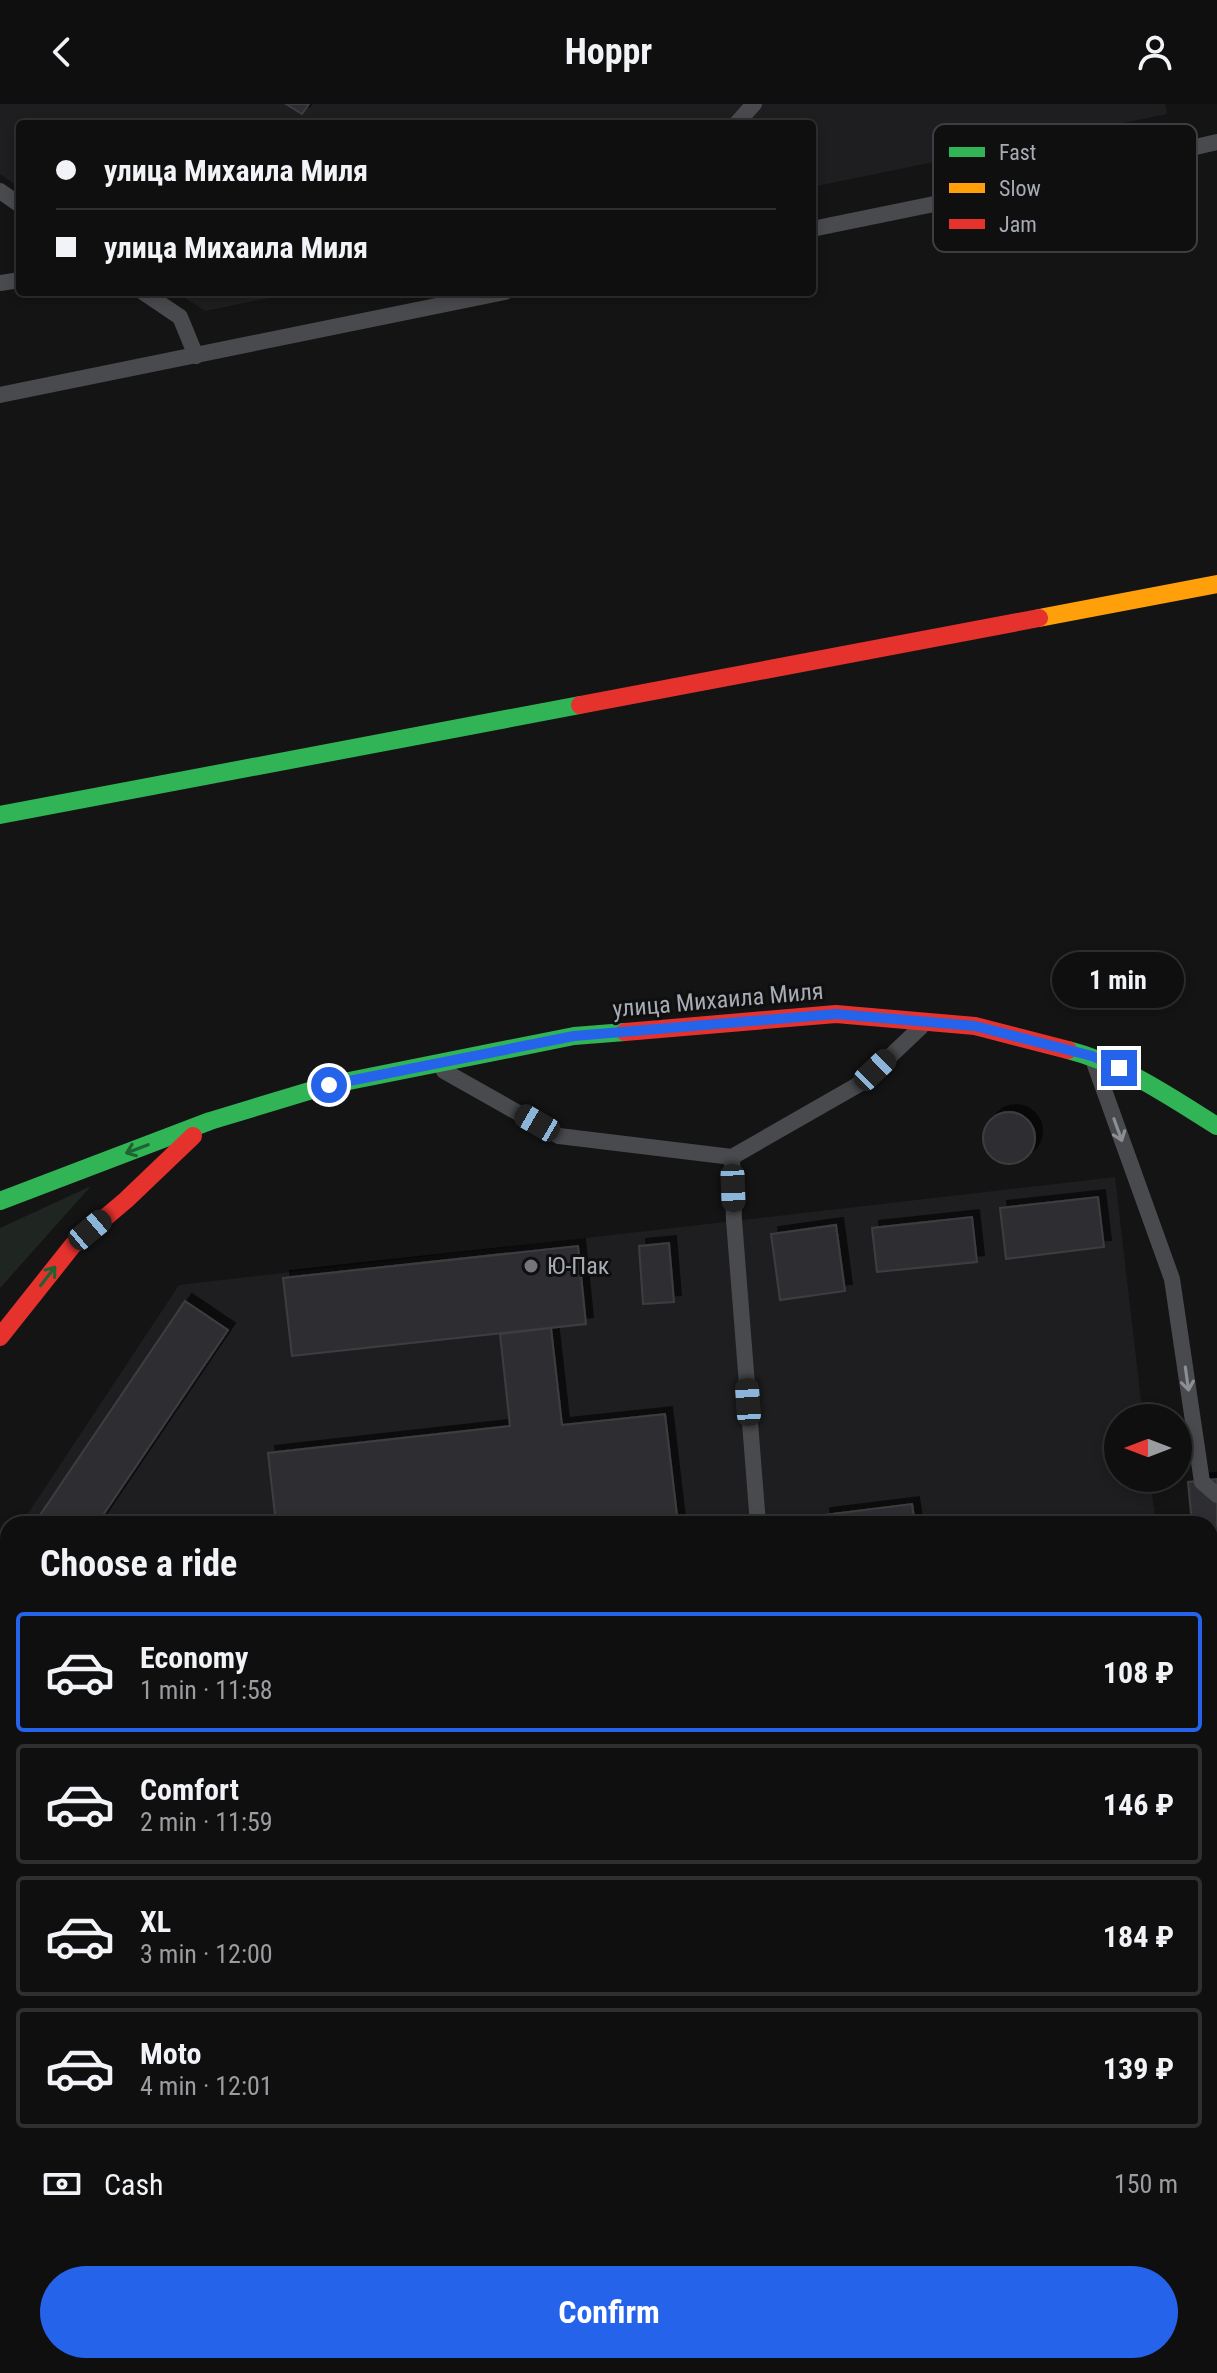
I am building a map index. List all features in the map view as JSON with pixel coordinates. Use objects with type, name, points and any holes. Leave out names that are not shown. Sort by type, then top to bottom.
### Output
[{"type":"main road","points":[[0,815],[1217,584]]},
{"type":"main road","name":"улица Михаила Миля","points":[[0,1201],[210,1121],[329,1085],[574,1036],[836,1014],[975,1026],[1092,1056],[1146,1081],[1213,1119]]},
{"type":"main road","name":"улица Михаила Миля","points":[[0,1337],[73,1245],[210,1121]]},
{"type":"lane","points":[[740,120],[754,104]]},
{"type":"lane","points":[[1197,147],[1217,142]]},
{"type":"lane","points":[[816,228],[933,204]]},
{"type":"lane","points":[[149,296],[180,317],[196,356]]},
{"type":"lane","points":[[0,395],[486,296]]},
{"type":"lane","points":[[432,1064],[559,1136],[732,1157],[863,1082],[927,1021]]},
{"type":"lane","points":[[1092,1056],[1172,1279],[1202,1482],[1217,1495]]},
{"type":"lane","points":[[732,1157],[734,1220],[757,1516]]},
{"type":"shaded area","points":[[0,104],[1165,104],[1167,114],[1118,124],[933,124],[933,162],[816,186],[816,120],[16,120],[16,185],[0,174]]},
{"type":"shaded area","points":[[182,296],[279,296],[205,311]]},
{"type":"shaded area","points":[[1115,1177],[1141,1404],[1104,1404],[1104,1492],[1152,1492],[1155,1516],[26,1516],[179,1285]]},
{"type":"shaded area","points":[[91,1186],[0,1288],[0,1228]]},
{"type":"building","points":[[286,104],[309,104],[302,114]]},
{"type":"building","points":[[1009,1112],[1027,1120],[1035,1138],[1027,1156],[1009,1164],[991,1156],[983,1138],[991,1120]]},
{"type":"building","points":[[1098,1197],[1104,1247],[1006,1259],[1000,1208]]},
{"type":"building","points":[[972,1217],[977,1262],[877,1272],[872,1228]]},
{"type":"building","points":[[836,1225],[845,1291],[780,1300],[771,1234]]},
{"type":"building","points":[[669,1243],[674,1302],[643,1304],[639,1246]]},
{"type":"building","points":[[578,1246],[586,1324],[292,1356],[283,1278]]},
{"type":"building","points":[[185,1301],[228,1330],[102,1516],[39,1516]]},
{"type":"building","points":[[551,1328],[562,1425],[665,1414],[677,1516],[275,1516],[268,1453],[510,1426],[500,1334]]},
{"type":"building","points":[[1217,1479],[1217,1516],[1191,1516],[1189,1492],[1192,1492],[1192,1482]]},
{"type":"building","points":[[912,1504],[914,1516],[823,1516]]},
{"type":"traffic: fast","points":[[0,815],[580,705]]},
{"type":"traffic: fast","points":[[0,1201],[210,1121],[329,1085],[574,1036],[625,1032]]},
{"type":"traffic: fast","points":[[1068,1050],[1127,1072],[1217,1126]]},
{"type":"traffic: slow","points":[[1039,618],[1217,584]]},
{"type":"traffic: jam","points":[[580,705],[1039,618]]},
{"type":"traffic: jam","points":[[625,1032],[836,1014],[975,1026],[1068,1050]]},
{"type":"traffic: jam","points":[[0,1337],[73,1245],[193,1136]]},
{"type":"place","name":"Ю-Пак","points":[[531,1266]]},
{"type":"route","points":[[329,1085],[574,1036],[836,1014],[975,1026],[1092,1056],[1119,1068]]}]
